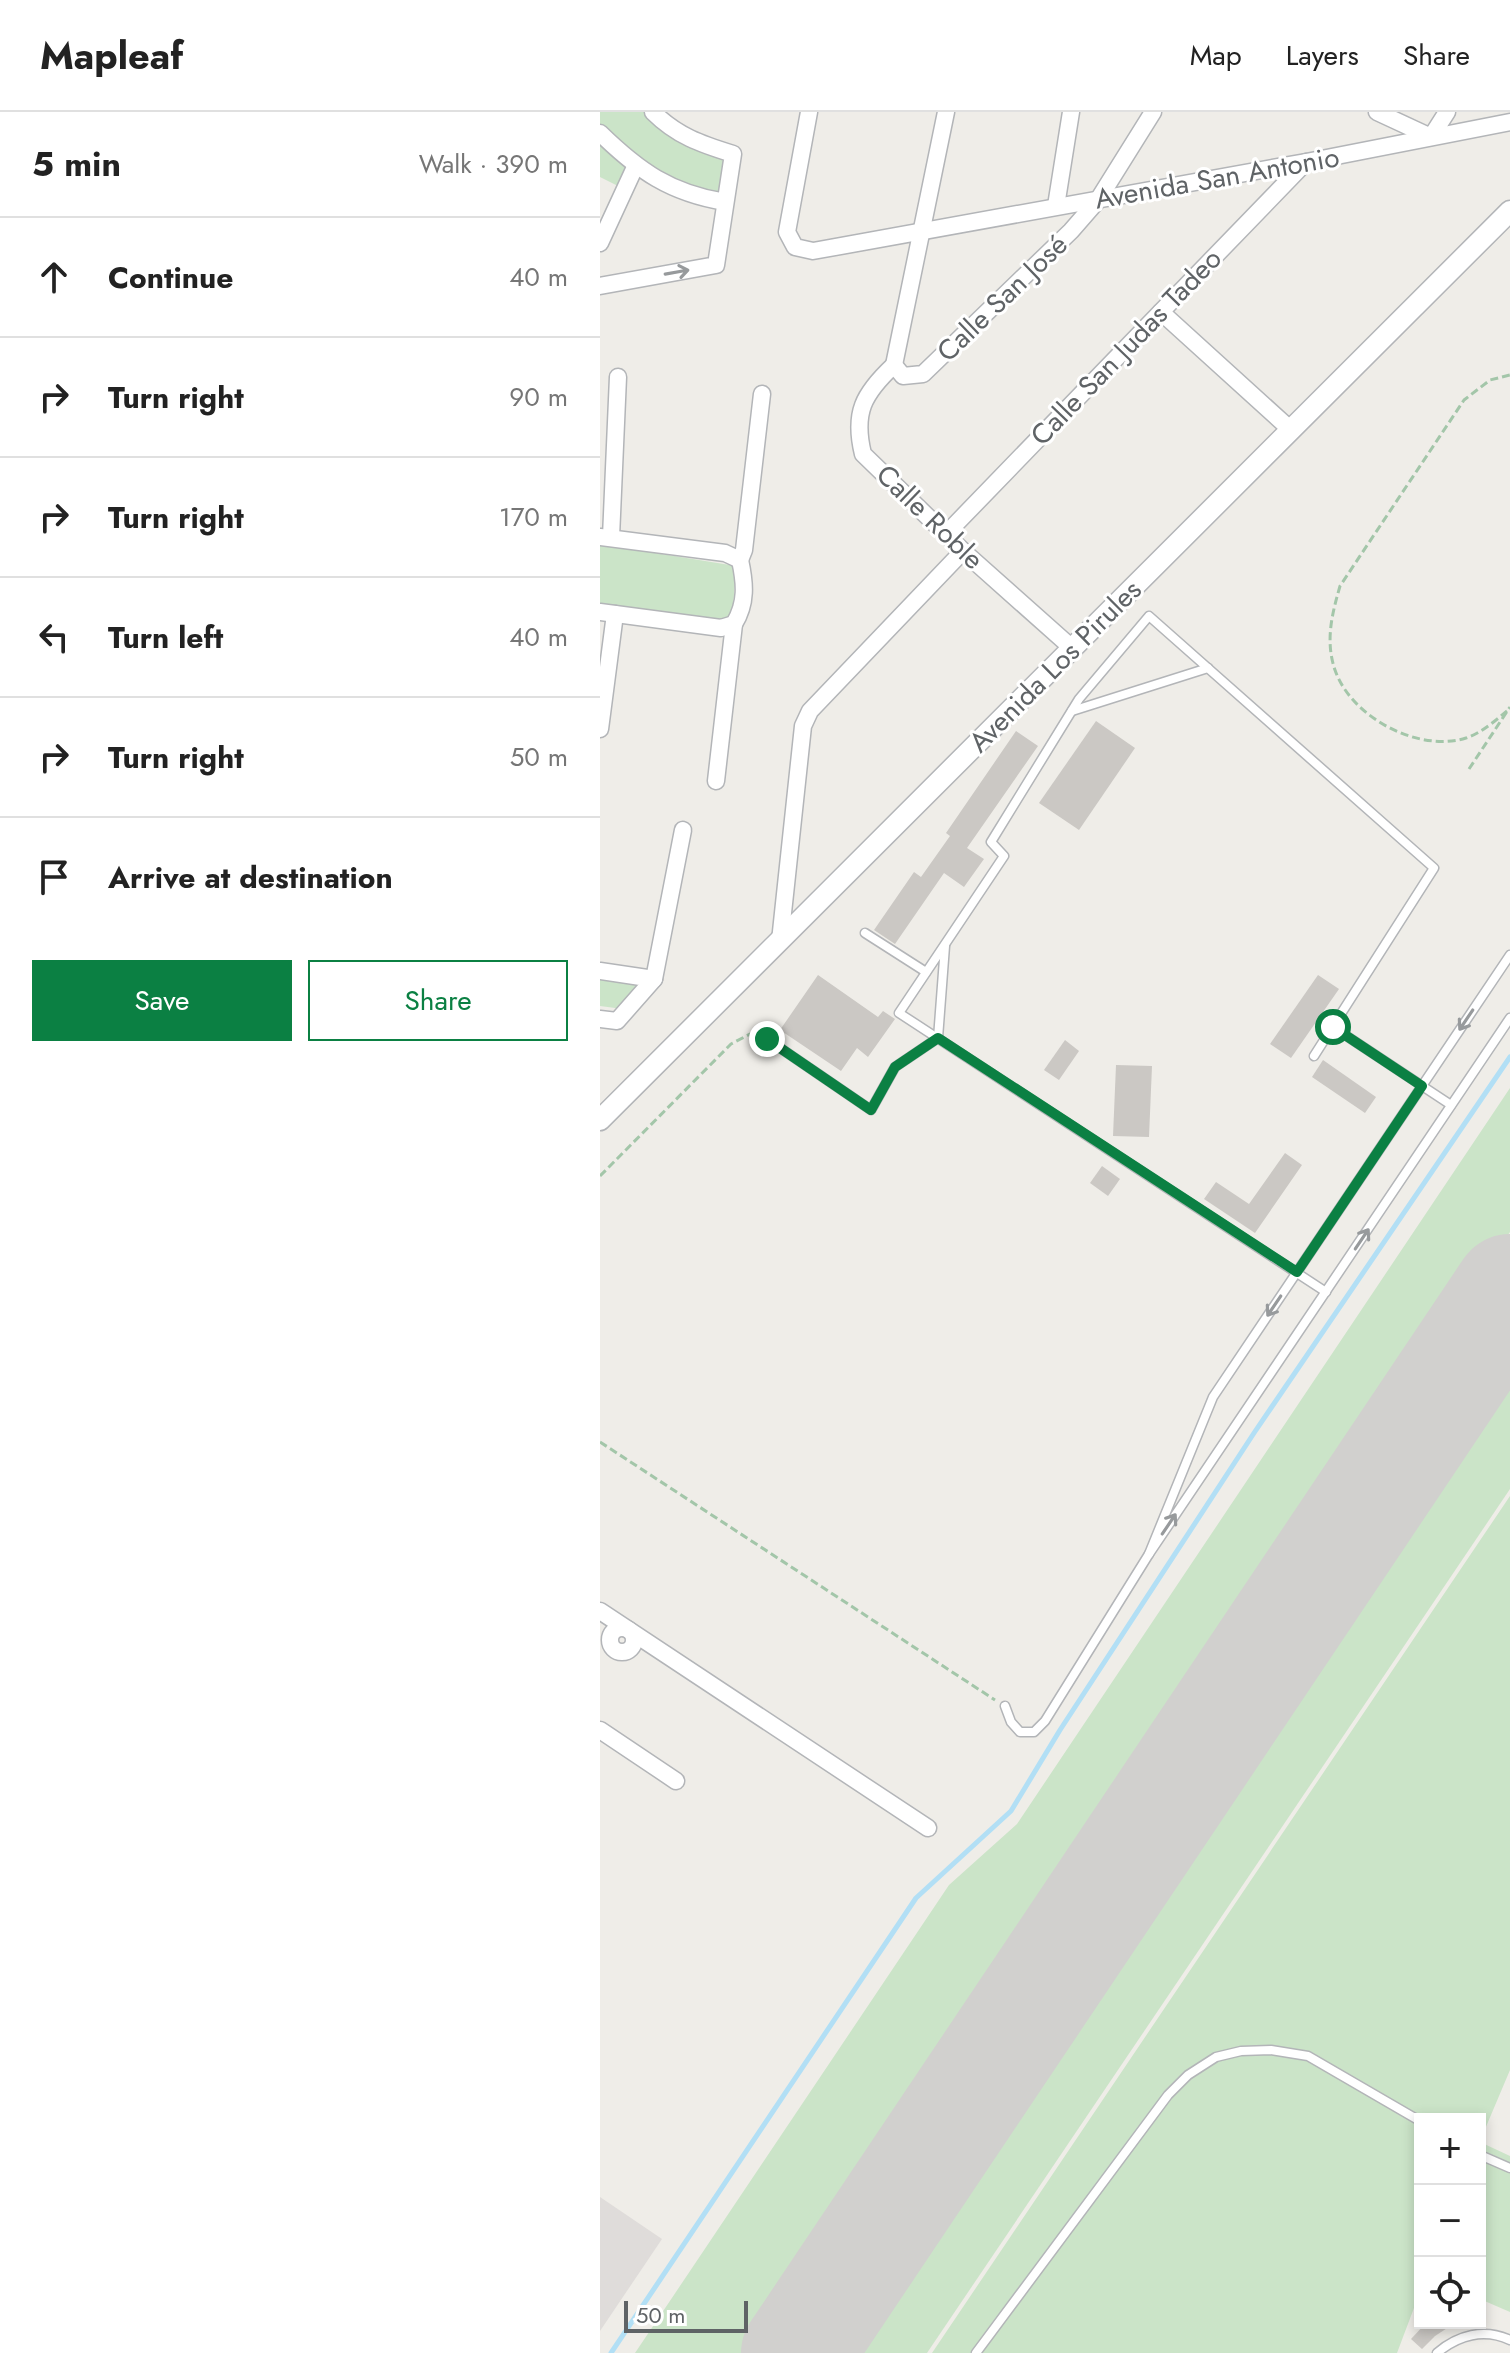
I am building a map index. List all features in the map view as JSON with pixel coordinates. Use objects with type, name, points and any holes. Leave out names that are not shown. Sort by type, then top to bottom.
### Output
[{"type":"street","points":[[600,286],[716,265],[733,154],[699,143],[669,128],[653,112]]},
{"type":"street","name":"Avenida San Antonio","points":[[809,112],[787,232],[795,247],[813,251],[1510,122]]},
{"type":"street","points":[[894,365],[946,112]]},
{"type":"street","points":[[1056,206],[1071,112]]},
{"type":"street","name":"Calle San José","points":[[894,365],[903,376],[923,374],[1071,231],[1098,200],[1153,112]]},
{"type":"street","points":[[1377,112],[1431,137],[1447,112]]},
{"type":"street","points":[[600,133],[649,175],[675,189],[725,202]]},
{"type":"street","name":"Calle San Judas Tadeo","points":[[947,533],[1306,162]]},
{"type":"street","points":[[600,243],[636,165]]},
{"type":"street","name":"Avenida Los Pirules","points":[[600,1120],[1510,211]]},
{"type":"street","points":[[1161,312],[1291,430]]},
{"type":"street","name":"Calle Roble","points":[[894,365],[877,381],[860,409],[858,432],[863,454],[963,551],[1072,648]]},
{"type":"street","points":[[618,377],[605,537],[725,553],[740,560]]},
{"type":"street","points":[[716,781],[734,624],[743,609],[740,560],[744,550],[762,394]]},
{"type":"street","points":[[780,941],[803,726],[810,711],[963,551]]},
{"type":"street","points":[[600,729],[608,613],[721,628],[734,624]]},
{"type":"street","points":[[600,1019],[617,1021],[654,979],[683,830]]},
{"type":"street","points":[[600,971],[654,979]]},
{"type":"street","points":[[612,1623],[928,1828]]},
{"type":"street","points":[[600,1730],[676,1781]]},
{"type":"lane","points":[[1314,1056],[1434,868],[1149,616],[1072,711],[991,842],[1004,856],[899,1013],[1326,1292]]},
{"type":"lane","points":[[1072,711],[1208,668]]},
{"type":"lane","points":[[865,933],[926,972]]},
{"type":"lane","points":[[938,1038],[945,945]]},
{"type":"lane","points":[[1149,1554],[1213,1397],[1510,955]]},
{"type":"lane","points":[[1005,1706],[1011,1722],[1020,1732],[1034,1732],[1045,1721],[1149,1554],[1510,1018]]},
{"type":"lane","points":[[1333,1027],[1451,1105]]},
{"type":"lane","points":[[767,1039],[871,1110],[895,1067],[938,1038]]},
{"type":"lane","points":[[976,2353],[1168,2095],[1188,2075],[1216,2057],[1241,2051],[1271,2050],[1308,2056],[1414,2118]]},
{"type":"lane","points":[[1486,2158],[1510,2168]]},
{"type":"lane","points":[[1437,2353],[1466,2336],[1499,2335],[1510,2340]]},
{"type":"path","points":[[1508,709],[1490,725],[1466,738],[1440,741],[1408,735],[1381,724],[1360,709],[1346,692],[1335,670],[1329,642],[1331,616],[1340,586],[1464,400],[1490,380],[1510,375]]},
{"type":"path","points":[[1469,769],[1508,709]]},
{"type":"path","points":[[600,1176],[731,1044],[750,1034],[767,1039]]},
{"type":"path","points":[[600,1442],[1005,1706]]},
{"type":"shaded area","points":[[600,2197],[662,2239],[600,2331]]},
{"type":"green space","points":[[600,112],[653,112],[733,154],[725,202],[636,165],[624,189],[600,177]]},
{"type":"green space","points":[[600,544],[736,566],[732,623],[600,609]]},
{"type":"green space","points":[[600,974],[648,982],[623,1009],[600,1006]]},
{"type":"green space","points":[[1510,1088],[1510,1232],[756,2353],[635,2353],[949,1885],[1017,1824]]},
{"type":"green space","points":[[1510,1348],[1510,1489],[927,2353],[836,2353]]},
{"type":"green space","points":[[1510,1496],[1510,2070],[1486,2127],[1486,2113],[1414,2113],[1414,2308],[1397,2353],[932,2353]]},
{"type":"green space","points":[[1486,2145],[1510,2156],[1510,2312],[1486,2302]]},
{"type":"building","points":[[1096,721],[1135,748],[1079,830],[1039,803]]},
{"type":"building","points":[[1016,731],[1038,746],[967,848],[984,859],[964,887],[944,873],[895,944],[874,930],[914,872],[921,877],[950,836],[946,833]]},
{"type":"building","points":[[818,975],[878,1017],[883,1011],[895,1019],[868,1057],[857,1048],[841,1071],[780,1030]]},
{"type":"building","points":[[1318,975],[1339,989],[1291,1058],[1270,1044]]},
{"type":"building","points":[[1065,1040],[1079,1051],[1059,1080],[1044,1070]]},
{"type":"building","points":[[1323,1060],[1376,1097],[1365,1113],[1312,1077]]},
{"type":"building","points":[[1116,1065],[1152,1066],[1149,1137],[1113,1136]]},
{"type":"building","points":[[1285,1153],[1302,1165],[1255,1233],[1204,1199],[1216,1182],[1249,1204]]},
{"type":"building","points":[[1102,1166],[1120,1179],[1108,1196],[1090,1183]]},
{"type":"building","points":[[1420,2329],[1446,2329],[1422,2349],[1411,2339]]},
{"type":"waterway","points":[[611,2353],[916,1898],[1011,1811],[1060,1730],[1254,1433],[1510,1057]]},
{"type":"runway","points":[[797,2353],[1510,1290]]},
{"type":"route","points":[[767,1039],[871,1110],[895,1067],[938,1038],[1297,1272],[1422,1086],[1333,1027]]}]
